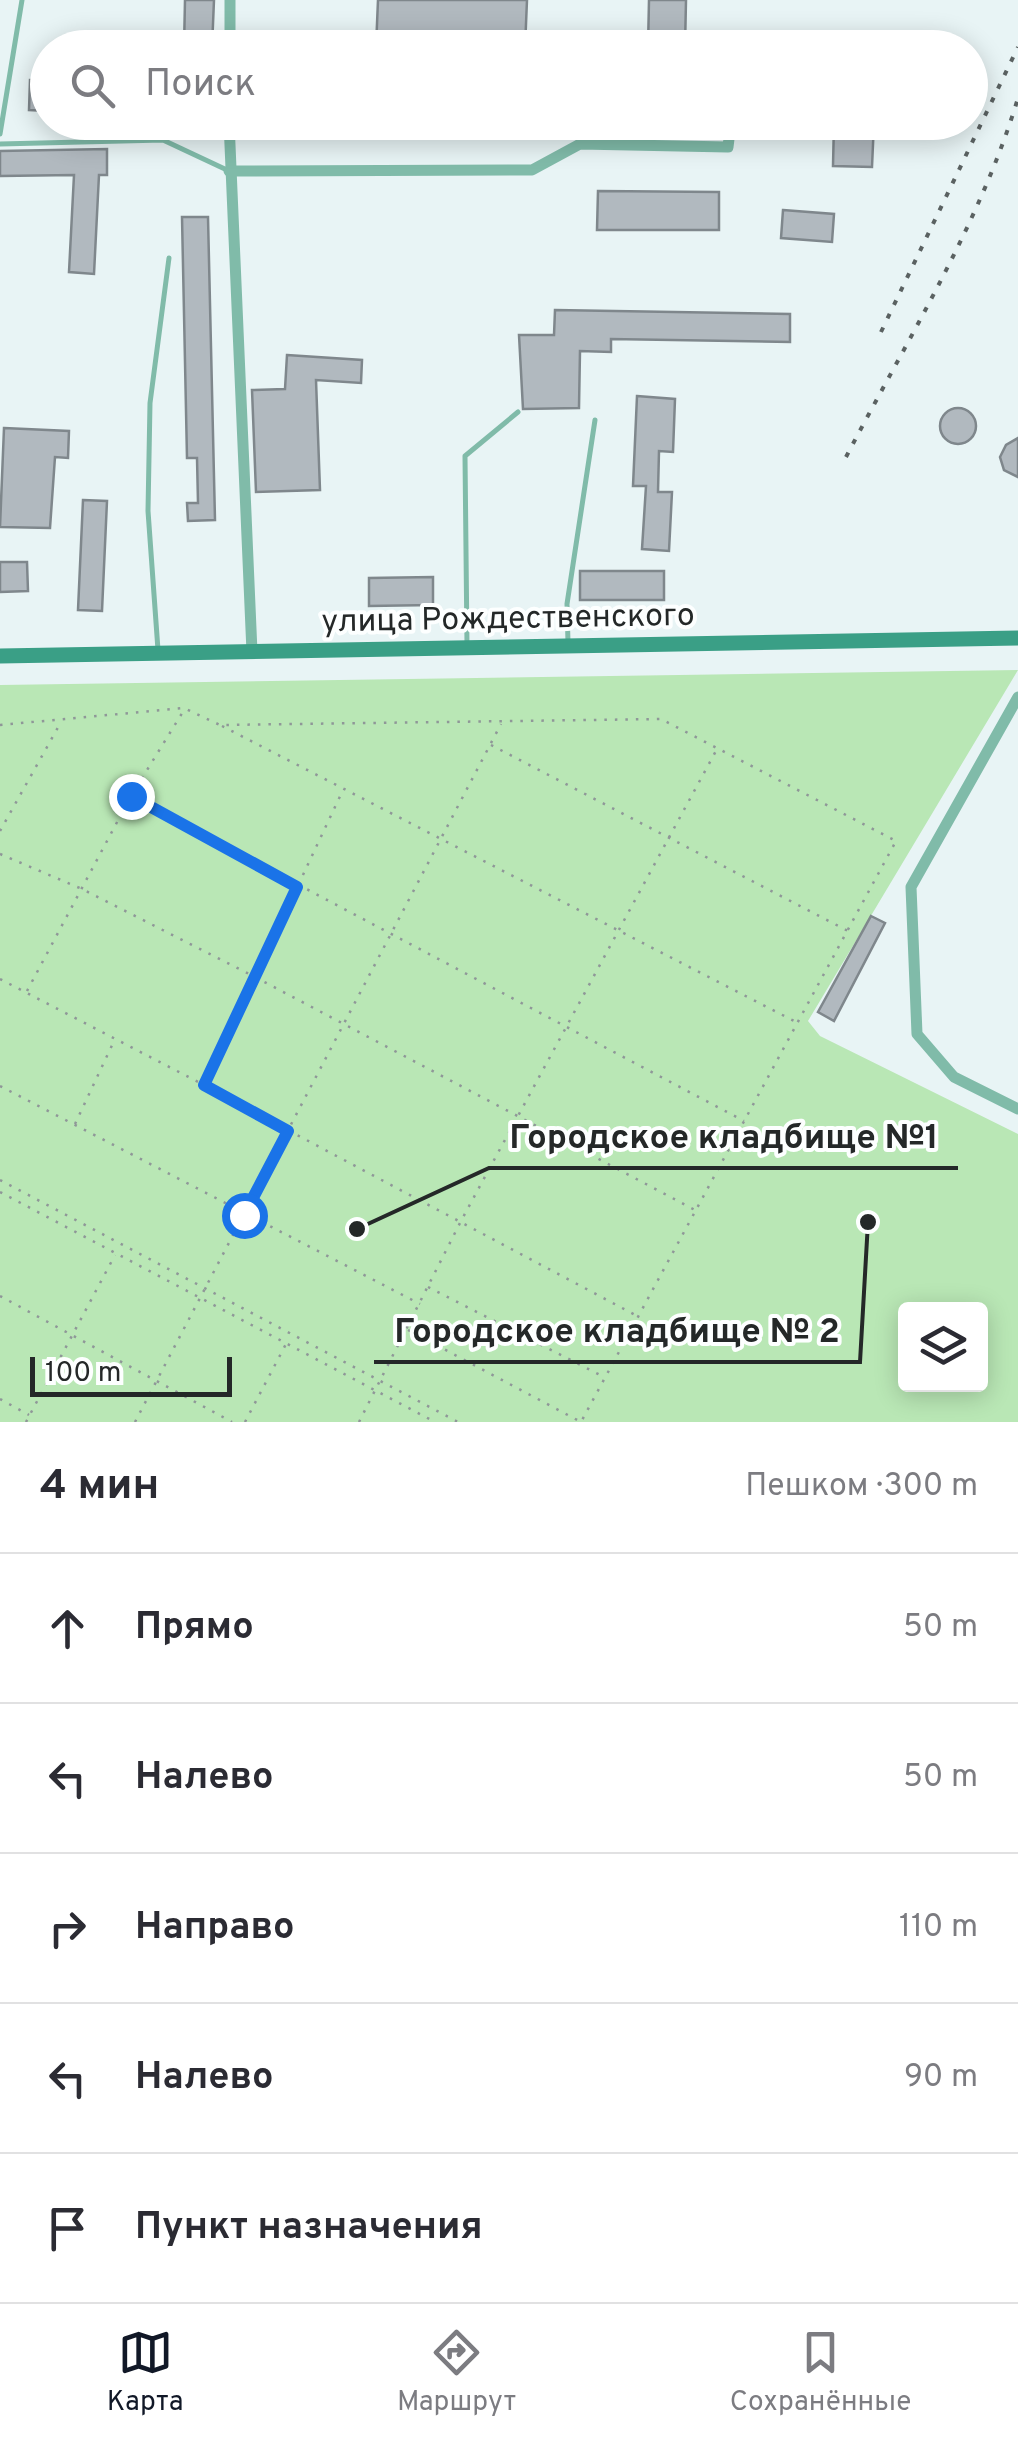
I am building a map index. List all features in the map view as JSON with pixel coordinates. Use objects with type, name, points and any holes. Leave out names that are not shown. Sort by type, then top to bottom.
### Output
[{"type":"main road","name":"улица Рождественского","points":[[0,656],[1018,638]]},
{"type":"street","points":[[230,0],[230,30]]},
{"type":"street","points":[[230,140],[252,652]]},
{"type":"street","points":[[229,171],[532,170],[580,144],[728,147],[729,140]]},
{"type":"street","points":[[1018,698],[910,887],[917,1034],[954,1077],[1018,1109]]},
{"type":"lane","points":[[0,134],[22,0]]},
{"type":"lane","points":[[0,144],[163,140],[229,171]]},
{"type":"lane","points":[[158,654],[148,511],[150,403],[168,258]]},
{"type":"lane","points":[[467,648],[465,456],[518,412]]},
{"type":"lane","points":[[568,646],[567,604],[595,420]]},
{"type":"path","points":[[26,992],[131,796],[184,708]]},
{"type":"path","points":[[0,725],[184,708],[798,1023]]},
{"type":"path","points":[[0,831],[62,720]]},
{"type":"path","points":[[220,725],[661,720],[896,841],[581,1422],[407,1329]]},
{"type":"path","points":[[134,1422],[502,722]]},
{"type":"path","points":[[490,744],[848,931]]},
{"type":"path","points":[[359,1422],[461,1221],[717,748]]},
{"type":"path","points":[[204,1085],[344,788]]},
{"type":"path","points":[[131,796],[745,1122]]},
{"type":"path","points":[[0,854],[82,888],[696,1211]]},
{"type":"path","points":[[0,978],[639,1317]]},
{"type":"path","points":[[74,1125],[115,1039]]},
{"type":"path","points":[[0,1086],[420,1304]]},
{"type":"path","points":[[0,1180],[458,1422]]},
{"type":"path","points":[[0,1192],[434,1422]]},
{"type":"path","points":[[26,1422],[116,1254]]},
{"type":"path","points":[[428,1286],[604,1377]]},
{"type":"path","points":[[0,1296],[232,1422]]},
{"type":"path","points":[[245,1422],[286,1344]]},
{"type":"path","points":[[0,1399],[29,1415]]},
{"type":"green space","points":[[1018,670],[808,1021],[820,1036],[1018,1134],[1018,1422],[0,1422],[0,685]]},
{"type":"building","points":[[185,0],[214,0],[213,30],[184,30]]},
{"type":"building","points":[[378,0],[527,0],[526,30],[377,30]]},
{"type":"building","points":[[649,0],[686,0],[685,30],[648,30]]},
{"type":"building","points":[[834,140],[873,140],[872,167],[833,166]]},
{"type":"building","points":[[107,149],[107,175],[99,175],[94,274],[69,272],[74,175],[0,176],[0,151]]},
{"type":"building","points":[[598,191],[719,192],[719,230],[597,230]]},
{"type":"building","points":[[783,210],[834,214],[832,242],[781,238]]},
{"type":"building","points":[[182,217],[208,217],[215,520],[188,521],[187,503],[198,503],[197,458],[187,458]]},
{"type":"building","points":[[555,310],[790,314],[790,342],[611,339],[611,352],[580,351],[579,408],[523,409],[519,335],[554,335]]},
{"type":"building","points":[[287,355],[362,360],[361,383],[316,380],[320,490],[256,492],[252,390],[285,389]]},
{"type":"building","points":[[637,396],[675,399],[673,452],[659,451],[658,492],[672,492],[669,551],[642,549],[646,486],[633,486]]},
{"type":"building","points":[[958,408],[971,413],[976,426],[971,439],[958,444],[945,439],[940,426],[945,413]]},
{"type":"building","points":[[4,428],[69,431],[68,458],[55,457],[50,528],[0,527]]},
{"type":"building","points":[[1018,438],[1018,477],[1004,470],[1000,457],[1006,445]]},
{"type":"building","points":[[83,500],[107,501],[102,611],[78,610]]},
{"type":"building","points":[[0,562],[27,562],[28,591],[0,592]]},
{"type":"building","points":[[580,571],[664,571],[664,600],[580,600]]},
{"type":"building","points":[[433,577],[433,605],[369,606],[369,578]]},
{"type":"building","points":[[871,916],[885,923],[834,1021],[818,1012]]},
{"type":"railway","points":[[988,109],[1018,47]]},
{"type":"railway","points":[[846,457],[963,236],[1018,98]]},
{"type":"railway","points":[[881,332],[973,140]]},
{"type":"place","name":"Городское кладбище № 2","points":[[868,1222]]},
{"type":"place","name":"Городское кладбище №1","points":[[357,1229]]},
{"type":"route","points":[[131,796],[297,887],[204,1085],[288,1131],[244,1215]]}]
